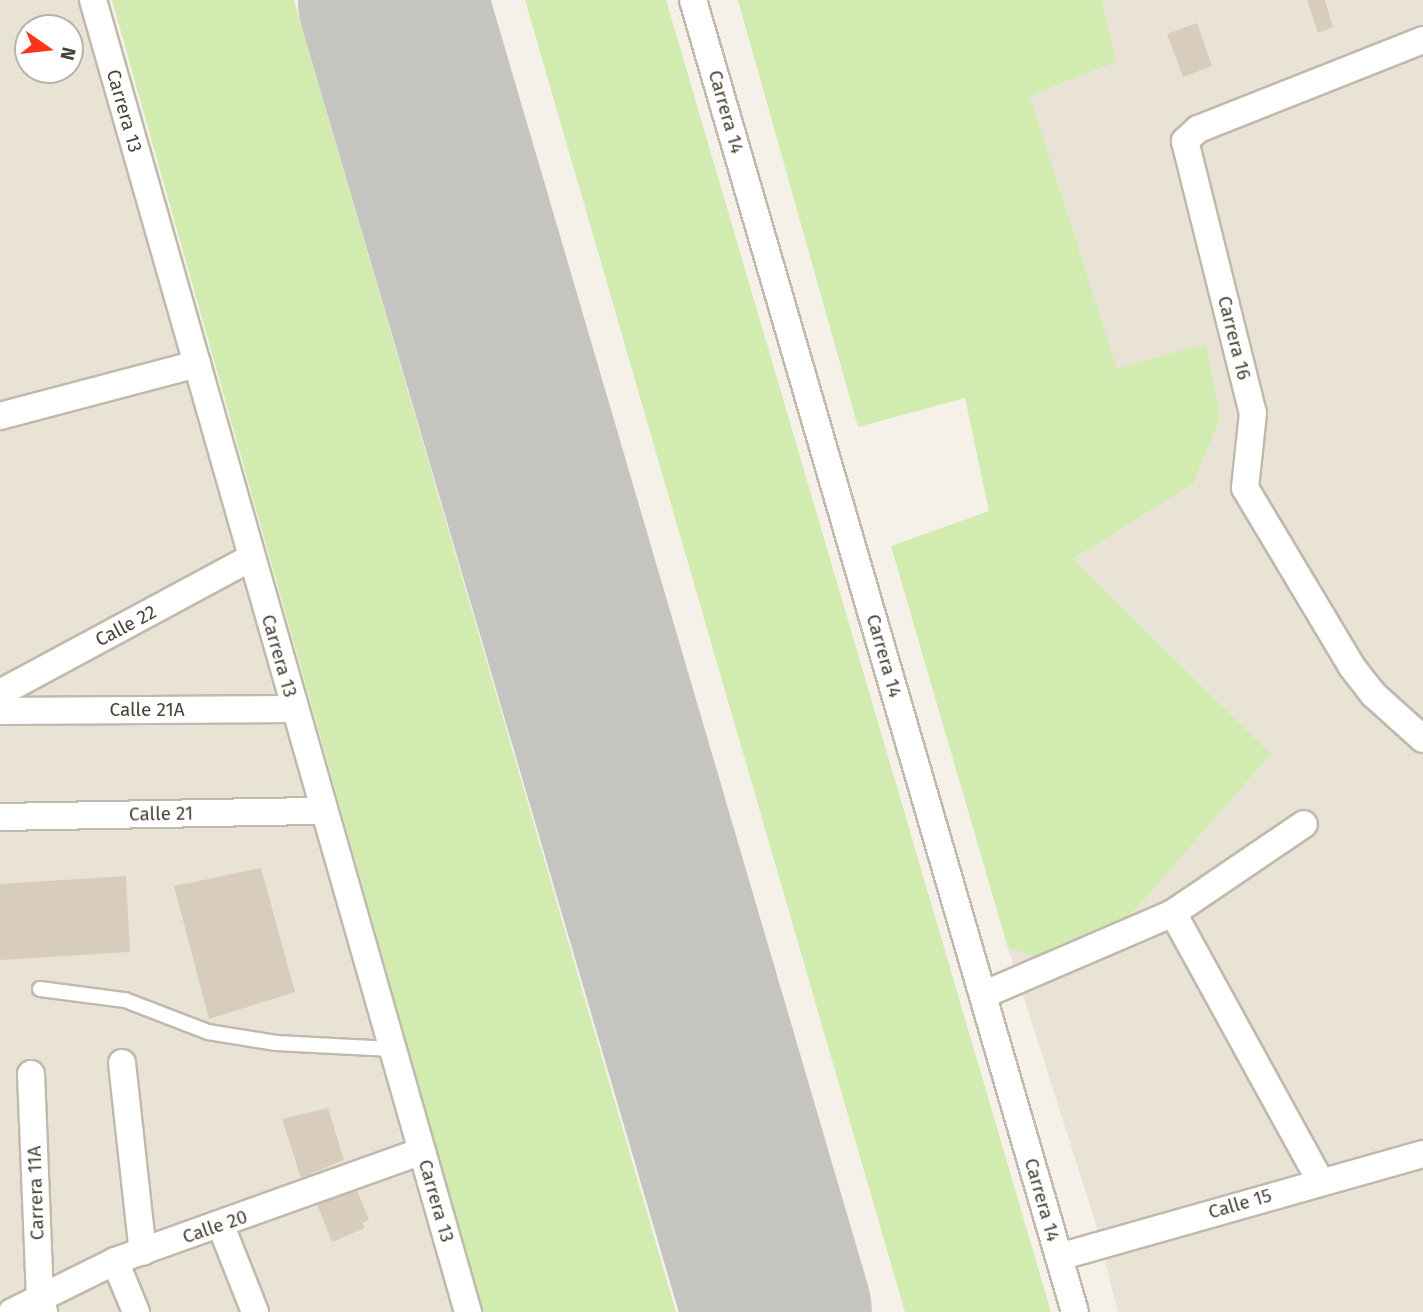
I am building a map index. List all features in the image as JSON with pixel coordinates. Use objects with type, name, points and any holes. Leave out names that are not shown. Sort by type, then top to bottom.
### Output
[{"type":"street","name":"Carrera 13","points":[[93,0],[468,1312]]},
{"type":"street","name":"Carrera 14","points":[[693,0],[1075,1312]]},
{"type":"street","name":"Carrera 16","points":[[1423,40],[1198,129],[1185,141],[1252,413],[1245,488],[1352,667],[1373,694],[1423,739]]},
{"type":"street","points":[[0,416],[197,364]]},
{"type":"street","name":"Calle 22","points":[[0,693],[251,558]]},
{"type":"street","name":"Calle 21A","points":[[0,712],[294,709]]},
{"type":"street","name":"Calle 21","points":[[0,817],[323,811]]},
{"type":"street","points":[[982,995],[1174,913],[1304,824]]},
{"type":"street","points":[[1174,913],[1320,1180]]},
{"type":"street","points":[[122,1063],[144,1251]]},
{"type":"street","name":"Carrera 11A","points":[[32,1074],[42,1305]]},
{"type":"street","name":"Calle 20","points":[[12,1312],[42,1305],[114,1261],[221,1226],[422,1151]]},
{"type":"street","name":"Calle 15","points":[[1059,1257],[1320,1180],[1423,1154]]},
{"type":"street","points":[[221,1226],[255,1312]]},
{"type":"street","points":[[114,1261],[136,1312]]},
{"type":"lane","points":[[40,989],[125,1000],[208,1032],[276,1043],[392,1049]]},
{"type":"shaded area","points":[[0,0],[98,0],[460,1312],[0,1312]]},
{"type":"shaded area","points":[[1102,0],[1423,0],[1423,1312],[1118,1312],[1095,1221],[1008,948],[1082,971],[1271,754],[1073,559],[1193,484],[1117,370],[1030,96],[1116,62]]},
{"type":"green space","points":[[112,0],[294,0],[676,1312],[483,1312]]},
{"type":"green space","points":[[525,0],[666,0],[1051,1312],[905,1312]]},
{"type":"green space","points":[[738,0],[1102,0],[1116,62],[1030,96],[1117,369],[1206,344],[1220,418],[1193,484],[1073,559],[1271,754],[1082,971],[1008,948],[891,546],[989,511],[965,398],[858,427]]},
{"type":"building","points":[[1307,0],[1325,0],[1333,27],[1318,33]]},
{"type":"building","points":[[1197,23],[1212,66],[1183,77],[1167,34]]},
{"type":"building","points":[[261,868],[295,992],[209,1019],[174,886]]},
{"type":"building","points":[[126,876],[130,952],[0,960],[0,884]]},
{"type":"building","points":[[328,1108],[344,1160],[301,1178],[282,1119]]},
{"type":"building","points":[[354,1183],[369,1220],[362,1223],[365,1228],[332,1242],[315,1199]]},
{"type":"runway","points":[[392,0],[777,1312]]}]
